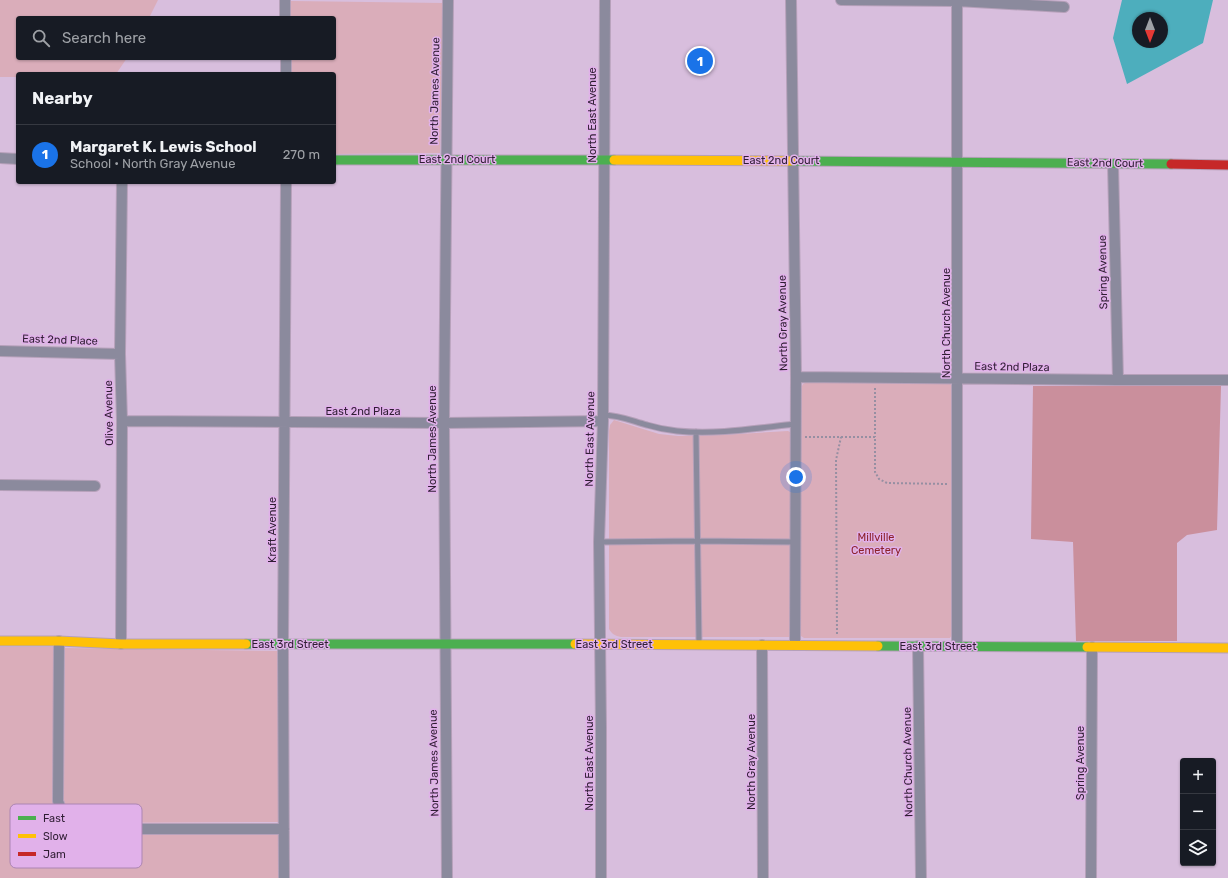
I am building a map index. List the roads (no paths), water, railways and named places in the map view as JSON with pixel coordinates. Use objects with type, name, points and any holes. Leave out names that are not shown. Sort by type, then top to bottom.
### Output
[{"type":"street","points":[[285,0],[285,16]]},
{"type":"street","name":"North James Avenue","points":[[447,878],[444,423],[448,0]]},
{"type":"street","name":"North East Avenue","points":[[601,878],[599,542],[603,418],[604,0]]},
{"type":"street","name":"North Gray Avenue","points":[[791,0],[796,377],[795,645]]},
{"type":"street","points":[[841,0],[957,1],[1064,7]]},
{"type":"street","name":"North Church Avenue","points":[[957,1],[957,646]]},
{"type":"street","points":[[286,60],[286,72]]},
{"type":"street","points":[[0,158],[16,159]]},
{"type":"street","name":"East 2nd Court","points":[[336,160],[792,160],[1228,165]]},
{"type":"street","name":"Spring Avenue","points":[[1113,164],[1118,380]]},
{"type":"street","name":"Olive Avenue","points":[[121,644],[122,421],[120,354],[122,184]]},
{"type":"street","name":"Kraft Avenue","points":[[284,878],[283,644],[286,184]]},
{"type":"street","name":"East 2nd Place","points":[[0,351],[120,354]]},
{"type":"street","name":"East 2nd Plaza","points":[[796,377],[1228,380]]},
{"type":"street","name":"East 2nd Plaza","points":[[122,421],[444,423],[603,418]]},
{"type":"street","points":[[0,485],[95,486]]},
{"type":"street","name":"East 3rd Street","points":[[0,641],[59,641],[121,644],[600,644],[1228,648]]},
{"type":"street","points":[[59,641],[59,804]]},
{"type":"street","name":"North Gray Avenue","points":[[762,645],[763,878]]},
{"type":"street","name":"North Church Avenue","points":[[918,646],[921,878]]},
{"type":"street","name":"Spring Avenue","points":[[1091,878],[1092,648]]},
{"type":"street","points":[[142,829],[284,829]]},
{"type":"lane","name":"East 2nd Plaza","points":[[603,418],[615,415],[655,427],[676,431],[696,432],[718,432],[796,424]]},
{"type":"lane","points":[[696,432],[699,645]]},
{"type":"lane","points":[[599,542],[796,542]]},
{"type":"water","points":[[1122,0],[1213,0],[1203,43],[1127,84],[1113,38]]},
{"type":"place","name":"Margaret K. Lewis School","points":[[700,61]]},
{"type":"park label","name":"Millville Cemetery","points":[[876,543]]}]
